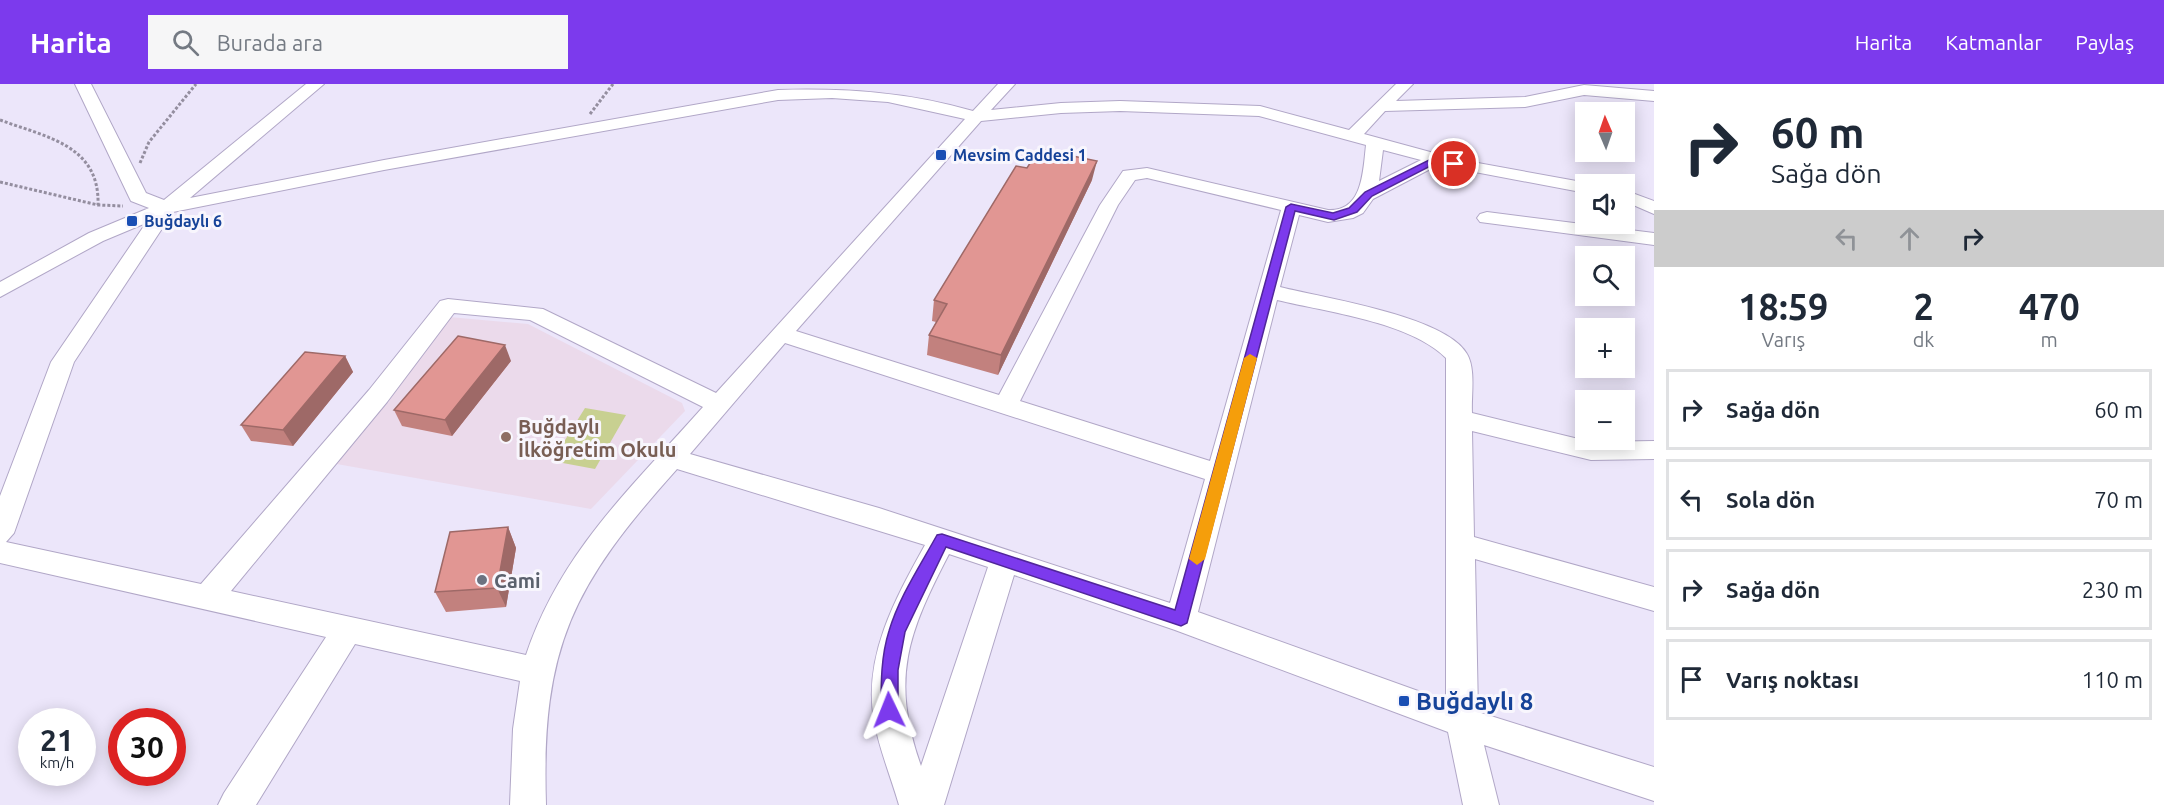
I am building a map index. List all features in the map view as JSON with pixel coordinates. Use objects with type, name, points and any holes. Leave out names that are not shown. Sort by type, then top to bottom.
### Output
[{"type":"street","points":[[84,84],[138,197],[166,208]]},
{"type":"street","points":[[0,533],[63,362],[166,208],[316,84]]},
{"type":"street","points":[[528,805],[526,745],[537,671],[551,627],[576,577],[614,526],[781,334],[1007,84]]},
{"type":"street","points":[[1353,136],[1380,106],[1405,84]]},
{"type":"street","points":[[1380,106],[1525,102],[1584,90],[1654,96]]},
{"type":"street","points":[[0,291],[96,237],[166,208],[577,131],[796,94],[888,97],[933,105],[976,117],[1090,106],[1260,111],[1437,159],[1575,186]]},
{"type":"street","points":[[1369,194],[1375,142]]},
{"type":"street","points":[[1005,406],[1109,205],[1129,176],[1147,173],[1334,216],[1353,210],[1369,194],[1437,159]]},
{"type":"street","points":[[1635,197],[1654,200]]},
{"type":"street","points":[[1635,199],[1654,208]]},
{"type":"street","points":[[1181,619],[1291,207]]},
{"type":"street","points":[[1487,218],[1654,239]]},
{"type":"street","points":[[1268,291],[1416,327],[1435,336],[1451,349],[1459,364],[1462,722],[1481,805]]},
{"type":"street","points":[[207,598],[378,396],[448,306],[535,314],[719,405]]},
{"type":"street","points":[[781,334],[1219,474]]},
{"type":"street","points":[[1460,418],[1591,451],[1654,450]]},
{"type":"street","points":[[673,458],[1004,560],[1181,619],[1462,722],[1654,784]]},
{"type":"street","points":[[916,805],[889,710],[891,657],[905,609],[942,540]]},
{"type":"street","points":[[1461,544],[1654,599]]},
{"type":"street","points":[[0,552],[537,671]]},
{"type":"street","points":[[926,805],[1004,560]]},
{"type":"street","points":[[236,805],[348,629]]},
{"type":"path","points":[[129,177],[139,166],[149,142],[196,84]]},
{"type":"path","points":[[577,131],[613,84]]},
{"type":"path","points":[[0,120],[82,156],[95,169],[100,195],[98,205],[0,182]]},
{"type":"shaded area","name":"Buğdaylı İlköğretim Okulu","points":[[449,317],[528,324],[682,403],[685,411],[591,509],[331,463]]},
{"type":"green space","points":[[585,408],[626,415],[595,469],[552,461]]},
{"type":"building","points":[[1039,149],[1097,161],[1001,355],[929,335],[947,304],[934,300],[1016,166],[1027,168]]},
{"type":"building","points":[[458,336],[505,345],[445,420],[394,410]]},
{"type":"building","points":[[305,352],[345,356],[283,430],[241,425]]},
{"type":"building","points":[[508,527],[497,588],[435,592],[450,532]]},
{"type":"slow traffic","points":[[1197,559],[1250,358]]},
{"type":"place","name":"Mevsim Caddesi 1","points":[[941,155]]},
{"type":"place","name":"Buğdaylı 6","points":[[132,221]]},
{"type":"place","name":"Buğdaylı İlköğretim Okulu","points":[[506,437]]},
{"type":"place","name":"Cami","points":[[482,580]]},
{"type":"place","name":"Buğdaylı 8","points":[[1404,701]]},
{"type":"route","points":[[889,710],[889,670],[896,632],[905,609],[942,540],[1181,619],[1291,207],[1334,216],[1353,210],[1369,194],[1437,159],[1454,164]]}]
